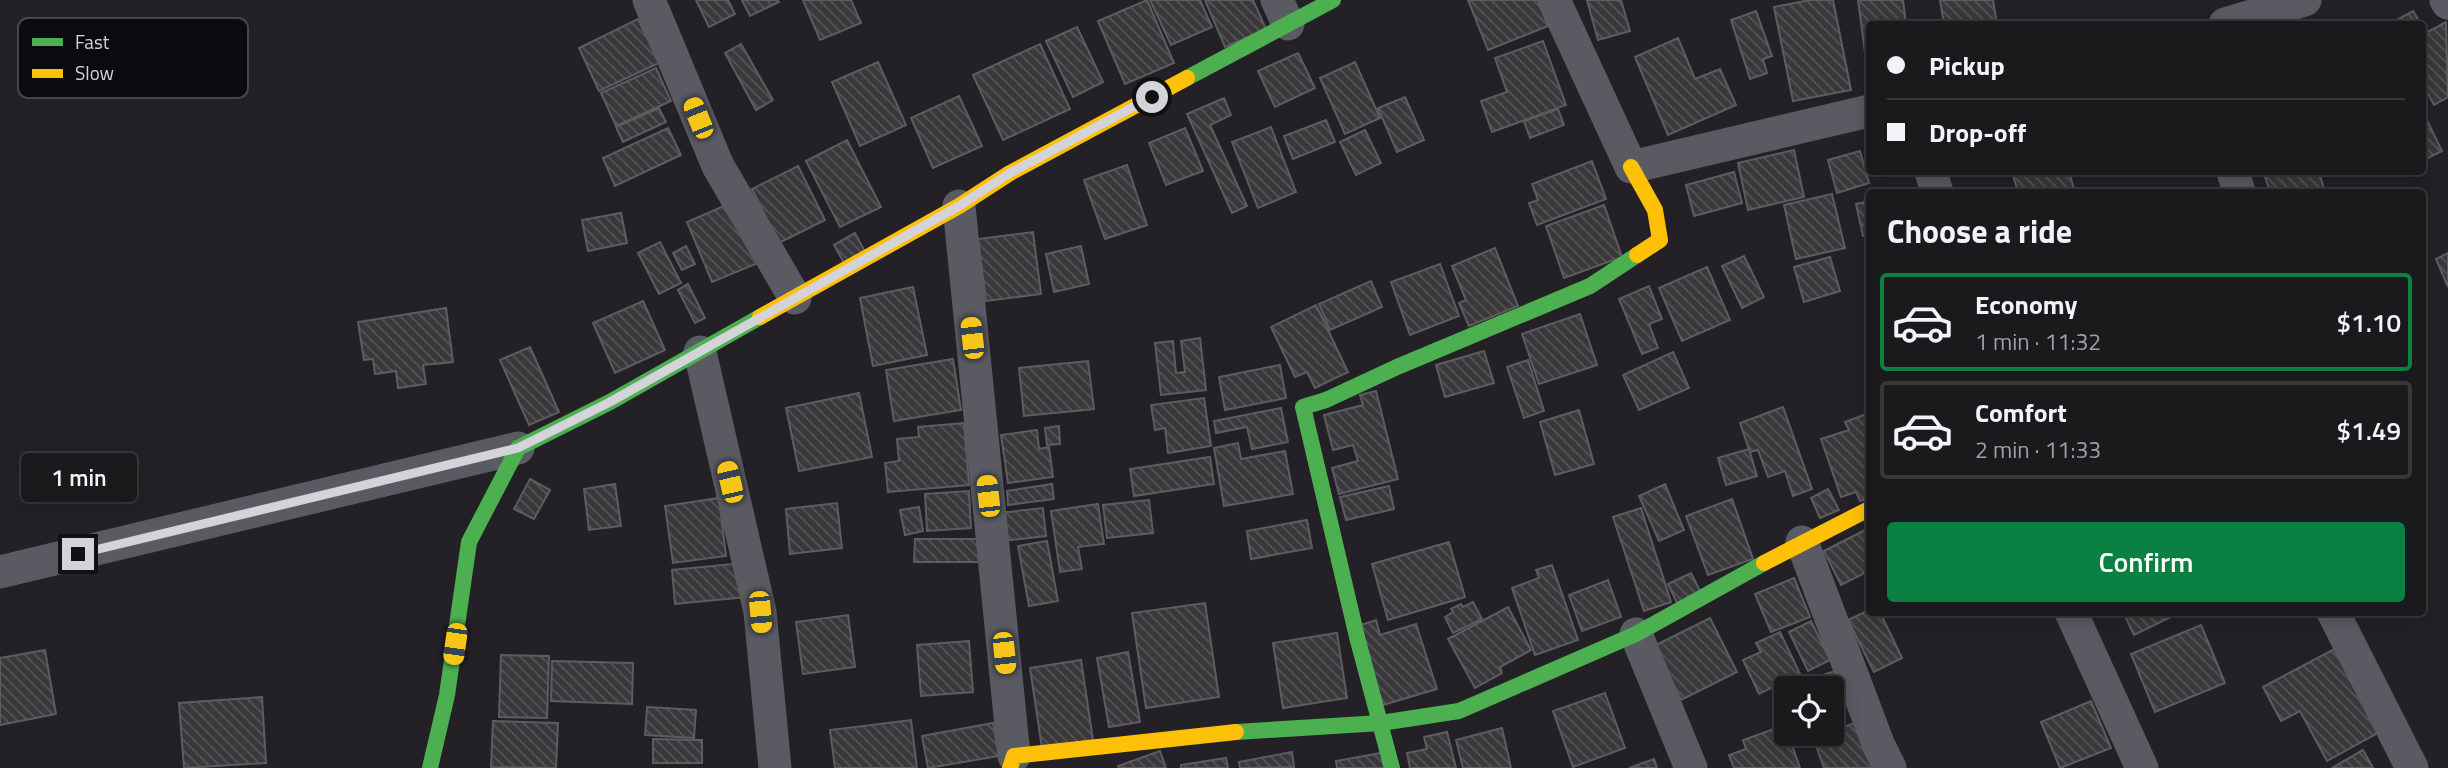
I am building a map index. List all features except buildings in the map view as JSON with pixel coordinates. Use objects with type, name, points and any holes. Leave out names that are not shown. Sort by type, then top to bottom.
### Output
[{"type":"street","points":[[649,0],[718,166],[794,298]]},
{"type":"street","points":[[0,572],[518,448],[610,402],[959,206],[1282,12],[1333,0]]},
{"type":"street","points":[[1392,768],[1357,637],[1303,407],[1326,400],[1590,286],[1660,240],[1655,210],[1631,167],[1554,0]]},
{"type":"street","points":[[2235,21],[2305,0]]},
{"type":"street","points":[[1631,167],[1866,112]]},
{"type":"street","points":[[959,206],[1012,762],[1239,732],[1381,723],[1459,711],[1636,634],[1802,542],[1866,510]]},
{"type":"street","points":[[700,352],[760,612],[775,768]]},
{"type":"street","points":[[430,768],[447,695],[469,541],[518,448]]},
{"type":"street","points":[[1802,542],[1879,746],[1890,768]]},
{"type":"street","points":[[2073,616],[2142,768]]},
{"type":"street","points":[[2335,616],[2412,768]]},
{"type":"street","points":[[1636,634],[1690,768]]},
{"type":"traffic: fast","points":[[1187,78],[1333,0]]},
{"type":"traffic: fast","points":[[1392,768],[1357,637],[1303,407],[1326,400],[1397,367],[1590,286],[1637,255]]},
{"type":"traffic: fast","points":[[430,768],[447,695],[469,542],[518,448],[610,402],[760,317]]},
{"type":"traffic: fast","points":[[1236,732],[1381,723],[1459,711],[1636,634],[1764,563]]},
{"type":"traffic: slow","points":[[760,317],[959,206],[1010,173],[1187,78]]},
{"type":"traffic: slow","points":[[1631,167],[1655,210],[1660,240],[1637,255]]},
{"type":"traffic: slow","points":[[1764,563],[1866,511]]},
{"type":"traffic: slow","points":[[1010,768],[1014,756],[1236,732]]},
{"type":"route","points":[[78,554],[518,448],[610,402],[743,329],[959,206],[1010,173],[1152,97]]}]
